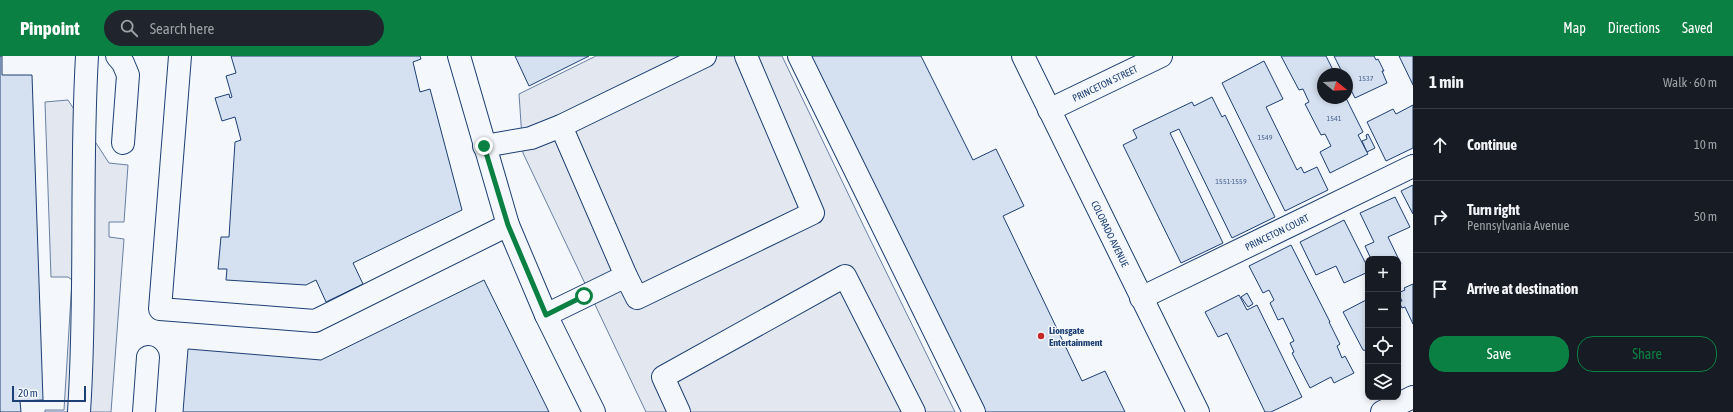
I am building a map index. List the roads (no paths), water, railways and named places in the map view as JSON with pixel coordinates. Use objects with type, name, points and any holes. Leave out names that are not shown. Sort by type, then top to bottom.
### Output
[{"type":"street","points":[[79,412],[83,317],[85,100],[87,56]]},
{"type":"street","points":[[117,56],[123,63],[128,75],[123,142]]},
{"type":"street","points":[[180,56],[160,309],[315,321],[508,225]]},
{"type":"street","points":[[459,56],[508,225],[546,315],[594,412]]},
{"type":"street","points":[[484,146],[531,138],[561,126],[705,56]]},
{"type":"street","points":[[561,126],[637,298],[813,213],[746,56]]},
{"type":"street","points":[[799,56],[974,412]]},
{"type":"street","name":"COLORADO AVENUE","points":[[1022,56],[1198,412]]},
{"type":"street","name":"PRINCETON STREET","points":[[1050,110],[1161,56]]},
{"type":"street","name":"PRINCETON COURT","points":[[1141,298],[1413,166]]},
{"type":"street","points":[[546,315],[626,276]]},
{"type":"street","points":[[678,412],[663,377],[845,276],[914,412]]},
{"type":"street","points":[[144,412],[148,357]]},
{"type":"street","points":[[1382,412],[1413,397]]},
{"type":"place","name":"Lionsgate Entertainment","points":[[1041,336]]}]
